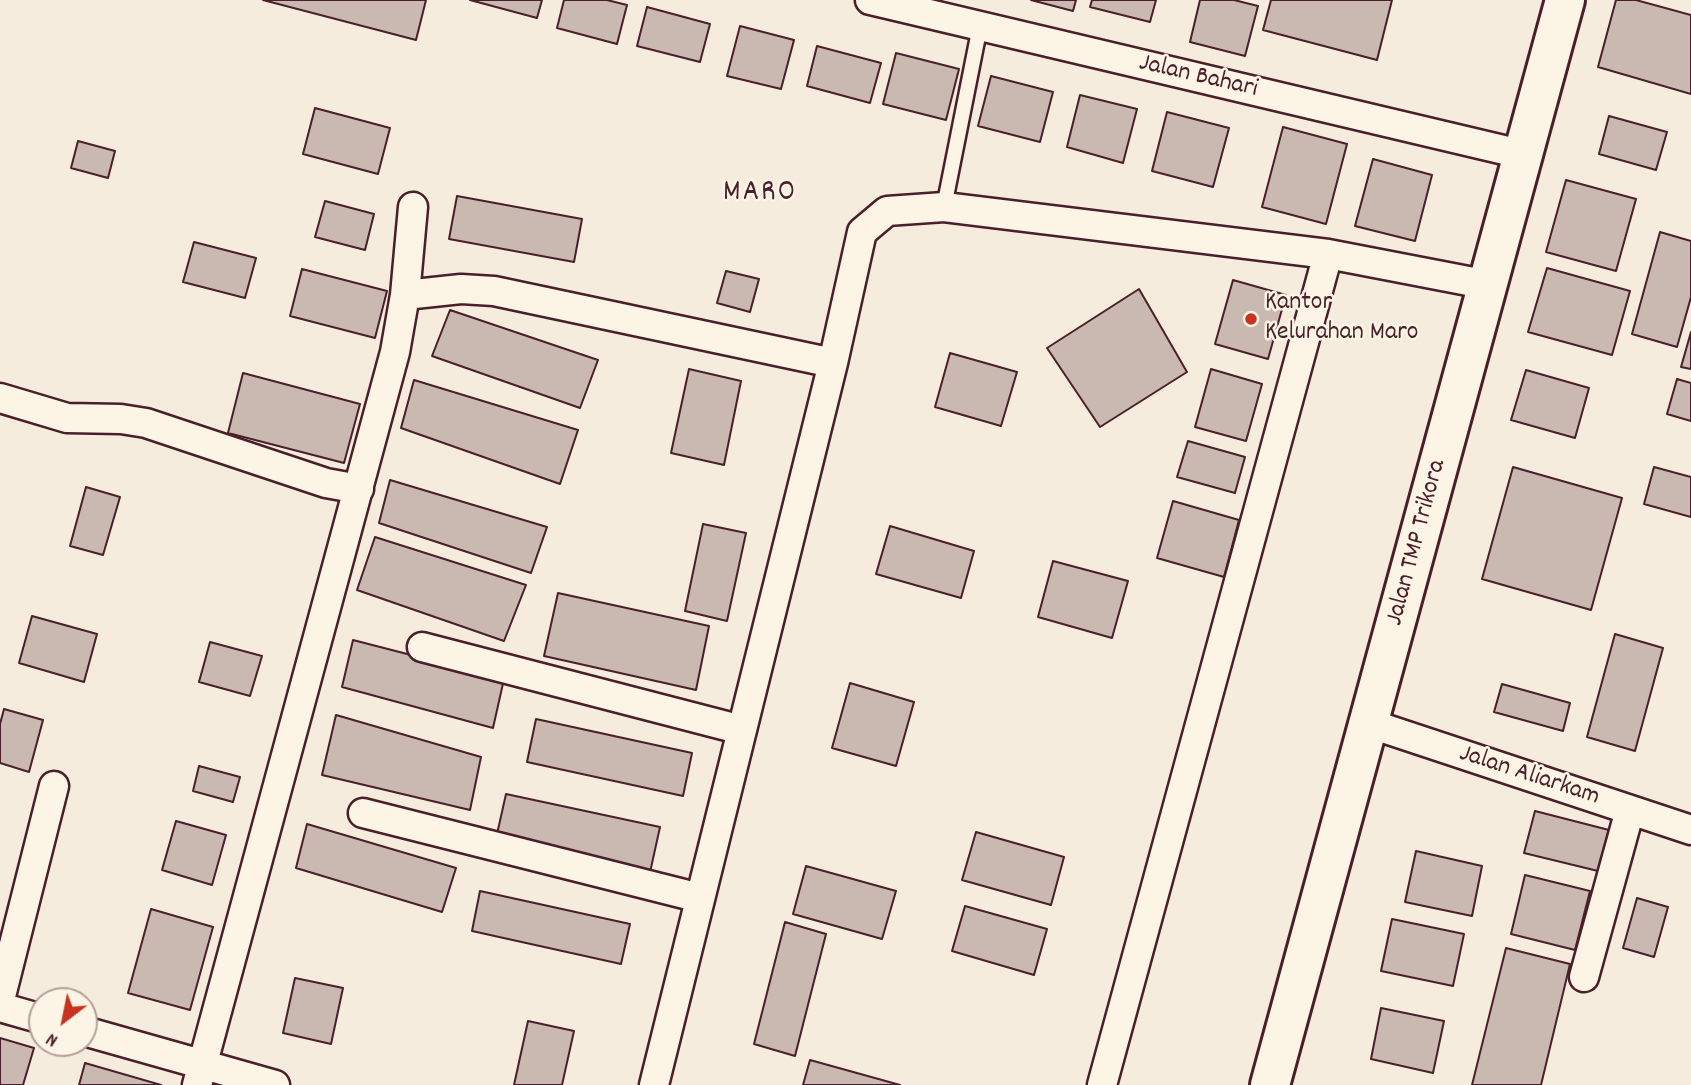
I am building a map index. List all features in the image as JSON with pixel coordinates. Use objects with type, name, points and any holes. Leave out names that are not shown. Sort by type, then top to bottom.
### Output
[{"type":"highway","name":"Jalan TMP Trikora","points":[[1270,1085],[1565,0]]},
{"type":"street","name":"Jalan Bahari","points":[[870,0],[1525,155]]},
{"type":"street","points":[[654,1085],[833,363],[862,232],[887,211],[944,206],[1328,254],[1489,285]]},
{"type":"street","points":[[200,1075],[395,352],[405,295],[413,207]]},
{"type":"street","points":[[1102,1085],[1328,254]]},
{"type":"street","points":[[405,295],[461,289],[494,291],[833,363]]},
{"type":"street","points":[[0,398],[67,418],[146,422],[326,483],[359,489]]},
{"type":"street","points":[[422,647],[742,730]]},
{"type":"street","name":"Jalan Aliarkam","points":[[1368,723],[1630,810],[1689,822]]},
{"type":"street","points":[[0,1000],[54,786]]},
{"type":"street","points":[[1584,977],[1630,810]]},
{"type":"street","points":[[363,813],[700,898]]},
{"type":"street","points":[[0,1007],[28,1015]]},
{"type":"street","points":[[98,1036],[200,1075],[275,1085]]},
{"type":"lane","points":[[944,206],[980,26]]},
{"type":"building","points":[[263,0],[426,0],[416,40]]},
{"type":"building","points":[[470,0],[542,0],[537,18]]},
{"type":"building","points":[[564,0],[607,0],[627,5],[617,44],[557,28]]},
{"type":"building","points":[[1031,0],[1076,0],[1073,11]]},
{"type":"building","points":[[1092,0],[1156,0],[1150,22],[1090,7]]},
{"type":"building","points":[[1200,0],[1234,0],[1258,6],[1245,56],[1190,42]]},
{"type":"building","points":[[1271,0],[1392,0],[1377,60],[1263,30]]},
{"type":"building","points":[[1616,0],[1636,0],[1691,15],[1691,94],[1598,67]]},
{"type":"building","points":[[647,7],[710,24],[700,62],[637,46]]},
{"type":"building","points":[[740,26],[794,40],[781,89],[727,76]]},
{"type":"building","points":[[817,46],[881,63],[870,103],[807,86]]},
{"type":"building","points":[[896,53],[959,69],[946,120],[883,104]]},
{"type":"building","points":[[991,76],[1053,92],[1040,142],[978,126]]},
{"type":"building","points":[[1080,95],[1137,109],[1123,163],[1067,147]]},
{"type":"building","points":[[315,108],[390,128],[378,174],[303,154]]},
{"type":"building","points":[[1167,112],[1229,128],[1213,187],[1152,171]]},
{"type":"building","points":[[1609,116],[1667,132],[1656,170],[1599,154]]},
{"type":"building","points":[[1283,127],[1347,144],[1326,224],[1262,207]]},
{"type":"building","points":[[78,141],[115,151],[108,178],[71,168]]},
{"type":"building","points":[[1373,159],[1432,175],[1415,241],[1355,226]]},
{"type":"building","points":[[1566,180],[1636,199],[1616,271],[1546,252]]},
{"type":"building","points":[[457,196],[582,219],[574,262],[449,239]]},
{"type":"building","points":[[325,201],[374,214],[365,250],[315,237]]},
{"type":"building","points":[[1660,232],[1691,241],[1691,297],[1677,347],[1632,334]]},
{"type":"building","points":[[194,242],[256,258],[245,298],[183,282]]},
{"type":"building","points":[[1547,268],[1630,291],[1612,355],[1528,332]]},
{"type":"building","points":[[302,269],[387,291],[375,338],[290,316]]},
{"type":"building","points":[[726,271],[759,279],[750,312],[717,303]]},
{"type":"building","name":"Kantor Kelurahan Maro","points":[[1233,280],[1286,295],[1268,359],[1215,344]]},
{"type":"building","points":[[1139,289],[1187,372],[1100,427],[1047,348]]},
{"type":"building","points":[[450,310],[598,360],[580,408],[432,356]]},
{"type":"building","points":[[1691,332],[1691,369],[1681,367]]},
{"type":"building","points":[[950,353],[1017,372],[1001,426],[935,407]]},
{"type":"building","points":[[689,369],[741,381],[724,465],[671,453]]},
{"type":"building","points":[[1211,369],[1262,384],[1246,441],[1195,427]]},
{"type":"building","points":[[1526,370],[1589,388],[1575,438],[1511,420]]},
{"type":"building","points":[[243,373],[360,404],[344,463],[228,433]]},
{"type":"building","points":[[1677,379],[1691,383],[1691,421],[1667,414]]},
{"type":"building","points":[[414,380],[578,430],[560,484],[401,428]]},
{"type":"building","points":[[1188,441],[1245,457],[1235,493],[1177,477]]},
{"type":"building","points":[[1513,467],[1622,498],[1591,610],[1482,579]]},
{"type":"building","points":[[1654,467],[1691,477],[1691,517],[1644,504]]},
{"type":"building","points":[[390,480],[547,527],[531,573],[379,523]]},
{"type":"building","points":[[86,487],[120,497],[103,555],[70,546]]},
{"type":"building","points":[[1173,501],[1239,520],[1224,577],[1157,558]]},
{"type":"building","points":[[703,524],[746,533],[727,621],[685,611]]},
{"type":"building","points":[[890,526],[974,551],[961,598],[876,574]]},
{"type":"building","points":[[375,537],[526,585],[504,641],[357,590]]},
{"type":"building","points":[[1053,561],[1128,581],[1112,638],[1038,617]]},
{"type":"building","points":[[558,593],[709,626],[696,690],[544,656]]},
{"type":"building","points":[[32,616],[97,634],[84,682],[19,663]]},
{"type":"building","points":[[1615,634],[1663,648],[1635,751],[1587,737]]},
{"type":"building","points":[[353,640],[504,679],[493,728],[342,687]]},
{"type":"building","points":[[210,642],[262,656],[250,696],[199,682]]},
{"type":"building","points":[[850,683],[914,702],[896,766],[832,748]]},
{"type":"building","points":[[1502,684],[1570,703],[1563,731],[1494,712]]},
{"type":"building","points":[[4,709],[43,720],[29,772],[0,763],[0,724]]},
{"type":"building","points":[[336,715],[481,757],[470,810],[322,775]]},
{"type":"building","points":[[536,719],[692,753],[683,796],[527,762]]},
{"type":"building","points":[[199,766],[240,777],[233,802],[193,791]]},
{"type":"building","points":[[506,794],[660,827],[649,877],[495,843]]},
{"type":"building","points":[[1535,811],[1609,830],[1598,871],[1524,853]]},
{"type":"building","points":[[176,821],[226,835],[212,885],[162,870]]},
{"type":"building","points":[[307,824],[456,868],[442,912],[296,868]]},
{"type":"building","points":[[976,832],[1064,857],[1051,905],[962,880]]},
{"type":"building","points":[[1416,851],[1482,866],[1472,916],[1405,902]]},
{"type":"building","points":[[806,866],[896,891],[882,939],[793,914]]},
{"type":"building","points":[[1525,875],[1590,891],[1575,950],[1511,934]]},
{"type":"building","points":[[480,891],[630,924],[621,964],[472,931]]},
{"type":"building","points":[[1637,898],[1668,907],[1654,957],[1623,948]]},
{"type":"building","points":[[965,906],[1047,929],[1034,975],[952,951]]},
{"type":"building","points":[[151,909],[213,927],[190,1010],[128,993]]},
{"type":"building","points":[[1392,919],[1464,934],[1453,986],[1381,971]]},
{"type":"building","points":[[785,922],[826,934],[795,1056],[754,1044]]},
{"type":"building","points":[[1506,948],[1570,964],[1541,1085],[1472,1085]]},
{"type":"building","points":[[295,978],[343,988],[331,1044],[283,1033]]},
{"type":"building","points":[[1381,1008],[1444,1021],[1433,1073],[1371,1059]]},
{"type":"building","points":[[528,1021],[574,1031],[562,1085],[514,1085]]},
{"type":"building","points":[[0,1038],[28,1046],[28,1057],[31,1057],[23,1085],[0,1085]]},
{"type":"building","points":[[810,1060],[900,1085],[803,1085]]},
{"type":"building","points":[[85,1063],[161,1085],[79,1085]]},
{"type":"place","name":"Kantor Kelurahan Maro","points":[[1251,319]]},
{"type":"district","name":"MARO","points":[[760,195]]}]
